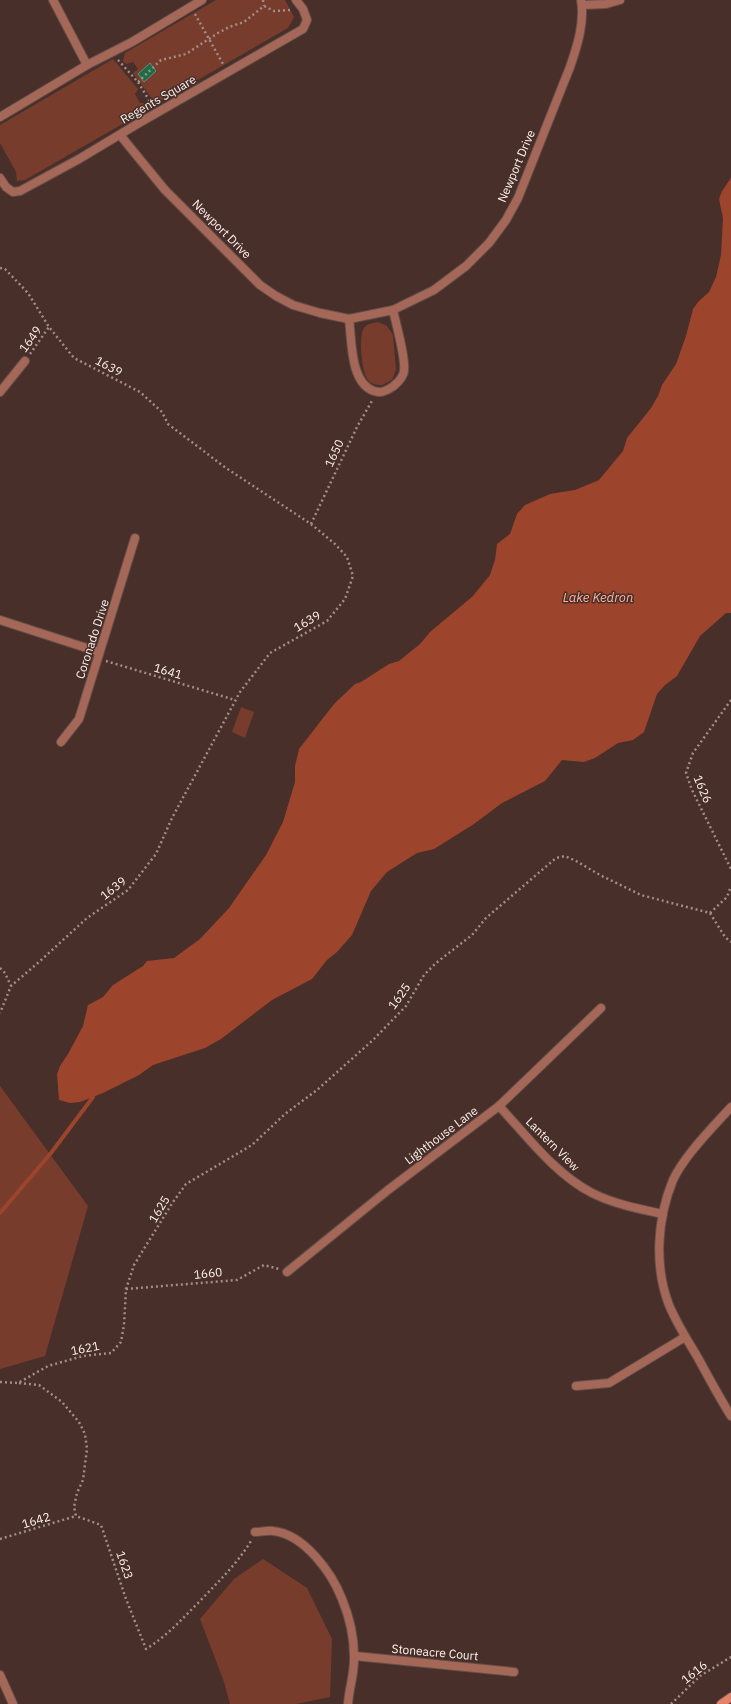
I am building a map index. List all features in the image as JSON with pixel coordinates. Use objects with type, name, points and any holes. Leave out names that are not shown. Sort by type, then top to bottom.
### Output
[{"type":"street","points":[[54,0],[87,65]]},
{"type":"street","points":[[0,116],[202,0]]},
{"type":"street","name":"Newport Drive","points":[[120,135],[165,190],[260,285],[276,296],[293,305],[320,313],[349,319],[393,310],[434,290],[466,266],[489,243],[506,220],[518,198],[570,67],[577,46],[582,15],[581,2],[606,4],[620,0]]},
{"type":"street","name":"Regents Square","points":[[0,178],[6,187],[13,192],[20,191],[79,159],[303,29],[307,20],[298,3]]},
{"type":"street","points":[[349,319],[355,366],[360,380],[368,389],[383,392],[395,386],[404,372],[402,352],[393,310]]},
{"type":"street","points":[[0,392],[25,361]]},
{"type":"street","name":"Coronado Drive","points":[[61,742],[79,720],[135,538]]},
{"type":"street","points":[[0,620],[99,655]]},
{"type":"street","name":"Lighthouse Lane","points":[[287,1272],[388,1190],[499,1106],[601,1008]]},
{"type":"street","name":"Lantern View","points":[[499,1106],[547,1157],[574,1182],[604,1198],[663,1214]]},
{"type":"street","points":[[731,1107],[687,1158],[674,1180],[663,1214],[660,1259],[663,1283],[669,1304],[685,1338],[728,1406],[731,1416]]},
{"type":"street","points":[[576,1386],[610,1383],[685,1338]]},
{"type":"street","points":[[255,1532],[274,1531],[288,1535],[302,1544],[316,1557],[330,1575],[343,1599],[350,1625],[354,1656],[348,1704]]},
{"type":"street","name":"Stoneacre Court","points":[[354,1656],[514,1672]]},
{"type":"street","points":[[0,1675],[13,1704]]},
{"type":"street","points":[[721,1704],[731,1697]]},
{"type":"path","points":[[263,0],[264,6]]},
{"type":"path","points":[[264,6],[274,10],[291,10],[298,3]]},
{"type":"path","points":[[138,82],[161,60],[186,54],[209,38],[229,27],[244,22],[264,6]]},
{"type":"path","points":[[190,7],[228,72]]},
{"type":"path","points":[[111,53],[138,82],[157,113]]},
{"type":"path","name":"1639","points":[[0,268],[5,269],[28,293],[49,327],[74,358],[140,392],[162,412],[168,424],[226,468],[311,524],[335,544],[347,557],[353,576],[345,599],[327,620],[270,653],[235,700],[172,818],[156,854],[128,890],[87,918],[11,986]]},
{"type":"path","name":"1649","points":[[25,361],[49,327]]},
{"type":"path","name":"1650","points":[[311,524],[357,427],[377,392]]},
{"type":"path","name":"1641","points":[[99,655],[235,700]]},
{"type":"path","name":"1626","points":[[731,700],[693,753],[686,772],[692,790],[731,869]]},
{"type":"path","name":"1625","points":[[126,1289],[134,1265],[173,1202],[186,1184],[252,1145],[286,1114],[317,1090],[372,1040],[406,1006],[424,975],[436,963],[472,935],[486,918],[556,858],[566,856],[576,860],[600,875],[641,895],[710,913]]},
{"type":"path","points":[[731,886],[727,897],[710,913],[725,937],[731,942]]},
{"type":"path","points":[[0,968],[5,973],[11,986],[0,1012]]},
{"type":"path","name":"1660","points":[[126,1289],[237,1280],[264,1265],[287,1272]]},
{"type":"path","name":"1621","points":[[0,1382],[18,1382],[48,1366],[83,1356],[111,1353],[121,1342],[124,1326],[126,1289]]},
{"type":"path","points":[[18,1382],[39,1384],[62,1402],[79,1422],[85,1434],[87,1449],[83,1480],[77,1493],[74,1507],[76,1516]]},
{"type":"path","name":"1623","points":[[76,1516],[101,1525],[126,1599],[146,1649],[162,1639],[241,1558],[255,1532]]},
{"type":"path","name":"1642","points":[[0,1539],[76,1516]]},
{"type":"path","name":"1616","points":[[671,1704],[700,1676],[731,1657]]},
{"type":"shaded area","points":[[216,0],[285,0],[294,17],[288,28],[156,104],[133,73],[138,69],[133,62],[126,64],[123,61],[125,53]]},
{"type":"shaded area","points":[[113,59],[138,89],[135,94],[140,103],[145,103],[145,111],[25,180],[17,181],[16,172],[0,143],[0,125]]},
{"type":"shaded area","points":[[378,322],[387,326],[393,335],[396,370],[392,380],[382,385],[374,384],[368,380],[364,370],[361,346],[362,332],[364,328],[370,324]]},
{"type":"shaded area","points":[[241,707],[254,712],[245,738],[232,732]]},
{"type":"shaded area","points":[[0,1086],[88,1206],[45,1356],[0,1369]]},
{"type":"shaded area","points":[[263,1559],[307,1588],[332,1639],[330,1697],[296,1704],[230,1704],[224,1682],[200,1619],[234,1579]]},
{"type":"water","name":"Lake Kedron","points":[[731,178],[731,613],[726,613],[700,636],[677,676],[665,685],[657,694],[644,732],[633,740],[618,743],[595,758],[584,762],[562,760],[545,781],[502,803],[474,824],[434,849],[417,853],[387,872],[371,891],[352,935],[337,952],[327,960],[312,979],[272,1000],[221,1039],[205,1048],[153,1065],[139,1075],[103,1093],[80,1102],[70,1103],[59,1100],[57,1074],[83,1026],[88,1005],[103,997],[113,985],[143,966],[147,961],[174,958],[200,939],[229,908],[266,855],[283,822],[295,782],[295,766],[299,749],[334,704],[355,684],[361,682],[389,664],[399,661],[420,644],[430,632],[473,596],[490,575],[495,560],[497,544],[510,534],[517,514],[525,505],[550,494],[575,490],[599,480],[623,451],[627,438],[651,408],[662,385],[676,364],[686,336],[693,309],[709,292],[716,277],[721,255],[723,218],[719,199],[722,191]]},
{"type":"building","points":[[150,63],[156,71],[144,82],[138,74]]},
{"type":"waterway","points":[[0,1213],[51,1153],[93,1097]]}]
